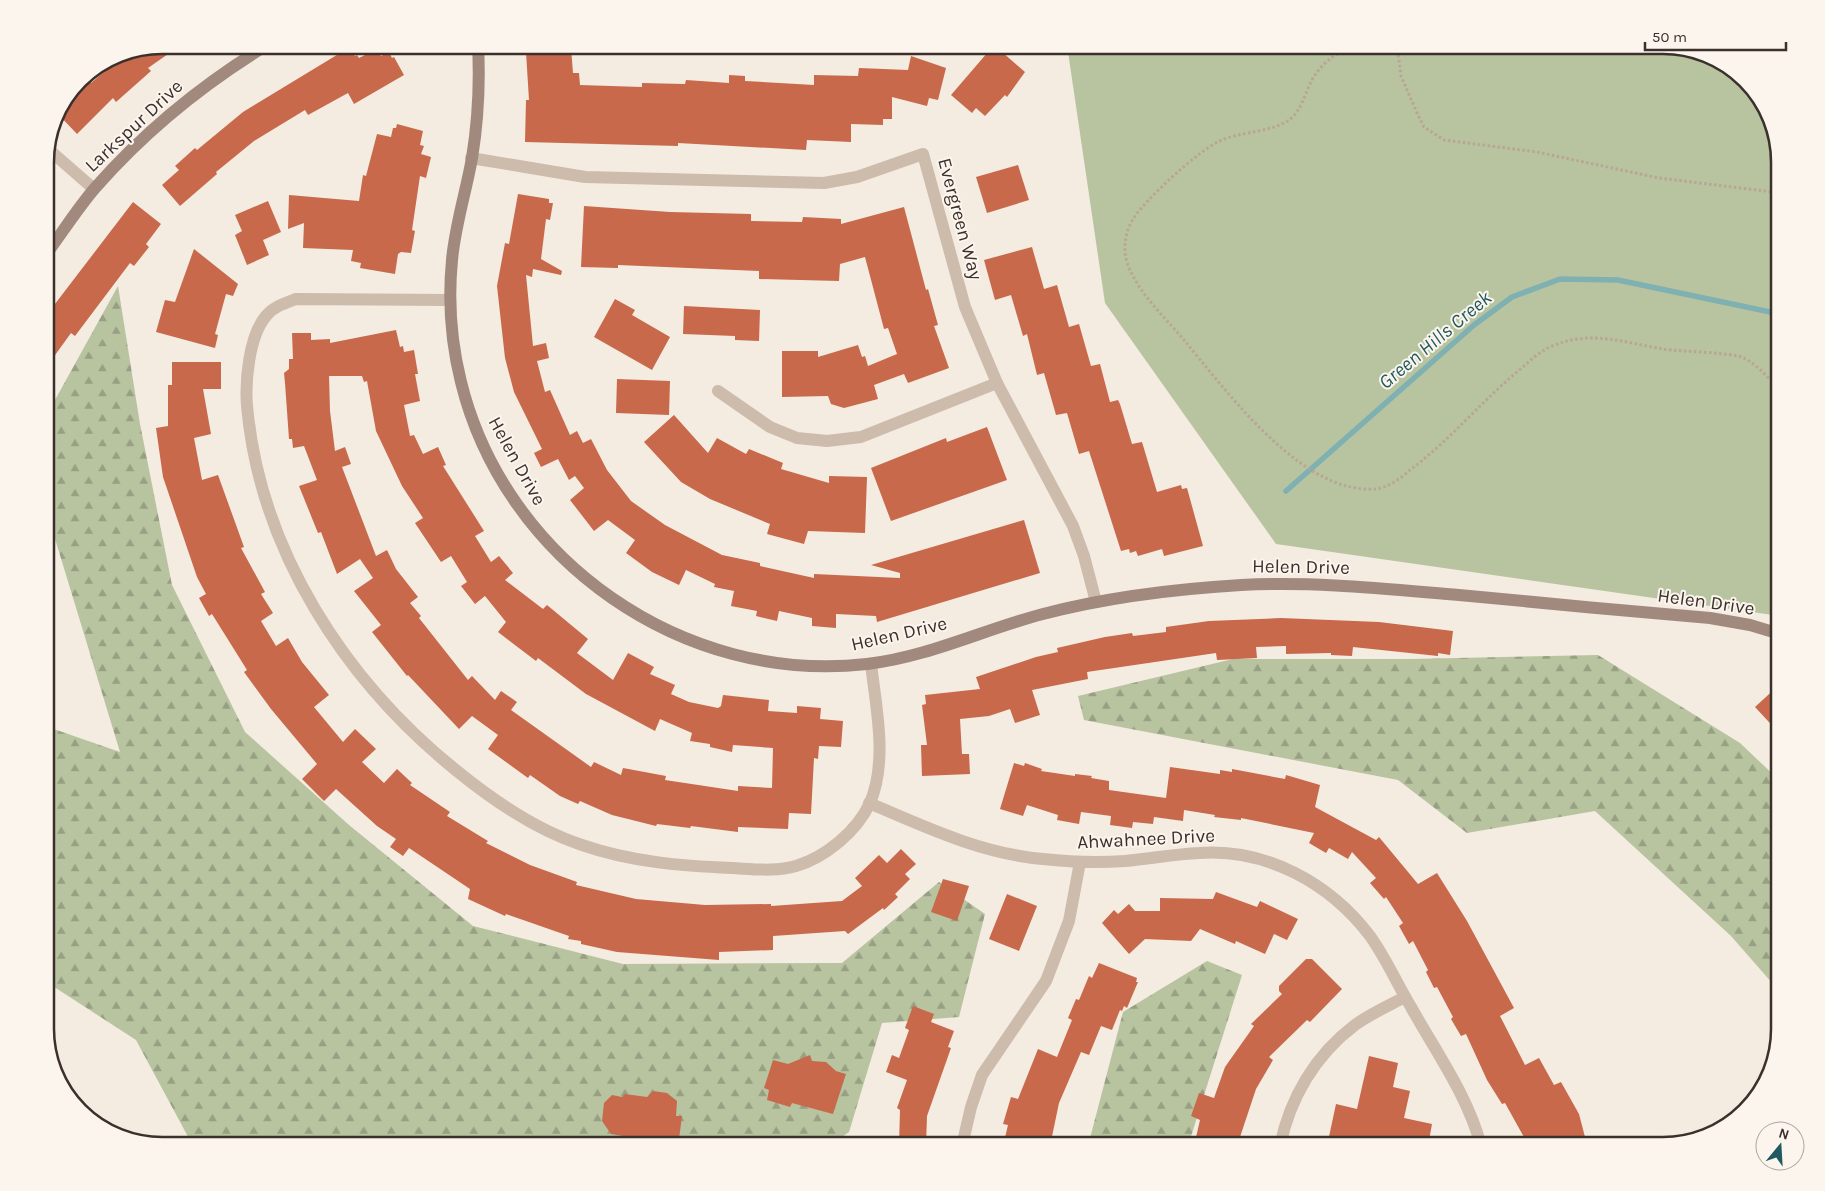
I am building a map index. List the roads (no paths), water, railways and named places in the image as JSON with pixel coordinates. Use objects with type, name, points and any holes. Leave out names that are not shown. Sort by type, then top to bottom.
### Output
[{"type":"street","name":"Larkspur Drive","points":[[54,244],[94,189],[156,126],[229,70],[254,54]]},
{"type":"street","name":"Helen Drive","points":[[478,54],[477,118],[472,158],[457,226],[452,261],[450,300],[453,343],[462,384],[474,422],[489,458],[510,494],[533,527],[564,560],[599,591],[639,617],[678,637],[725,654],[773,663],[823,667],[871,664],[926,651],[1042,614],[1096,602],[1188,589],[1247,585],[1352,586],[1710,618],[1750,624],[1771,631]]},
{"type":"street","points":[[54,154],[94,189]]},
{"type":"street","name":"Evergreen Way","points":[[472,158],[585,177],[824,183],[857,177],[923,154],[965,307],[997,383],[1073,526],[1084,556],[1096,602]]},
{"type":"street","points":[[450,300],[296,299],[280,305],[266,316],[256,332],[249,362],[246,396],[250,434],[267,505],[283,546],[320,617],[368,684],[398,718],[434,752],[507,808],[543,829],[566,839],[622,856],[657,863],[764,870],[796,866],[826,852],[851,830],[870,803],[877,776],[879,749],[871,664]]},
{"type":"street","points":[[718,391],[770,427],[797,438],[827,441],[862,437],[997,383]]},
{"type":"street","name":"Ahwahnee Drive","points":[[870,803],[964,842],[1002,853],[1080,862],[1125,861],[1200,852],[1231,854],[1263,860],[1294,872],[1326,890],[1350,912],[1371,937],[1466,1104],[1478,1137]]},
{"type":"street","points":[[964,1137],[970,1107],[982,1075],[1046,981],[1069,920],[1080,862]]},
{"type":"street","points":[[1283,1137],[1293,1101],[1308,1074],[1330,1046],[1356,1024],[1405,997]]},
{"type":"waterway","name":"Green Hills Creek","points":[[1286,491],[1474,325],[1512,297],[1560,279],[1618,280],[1771,312]]}]
